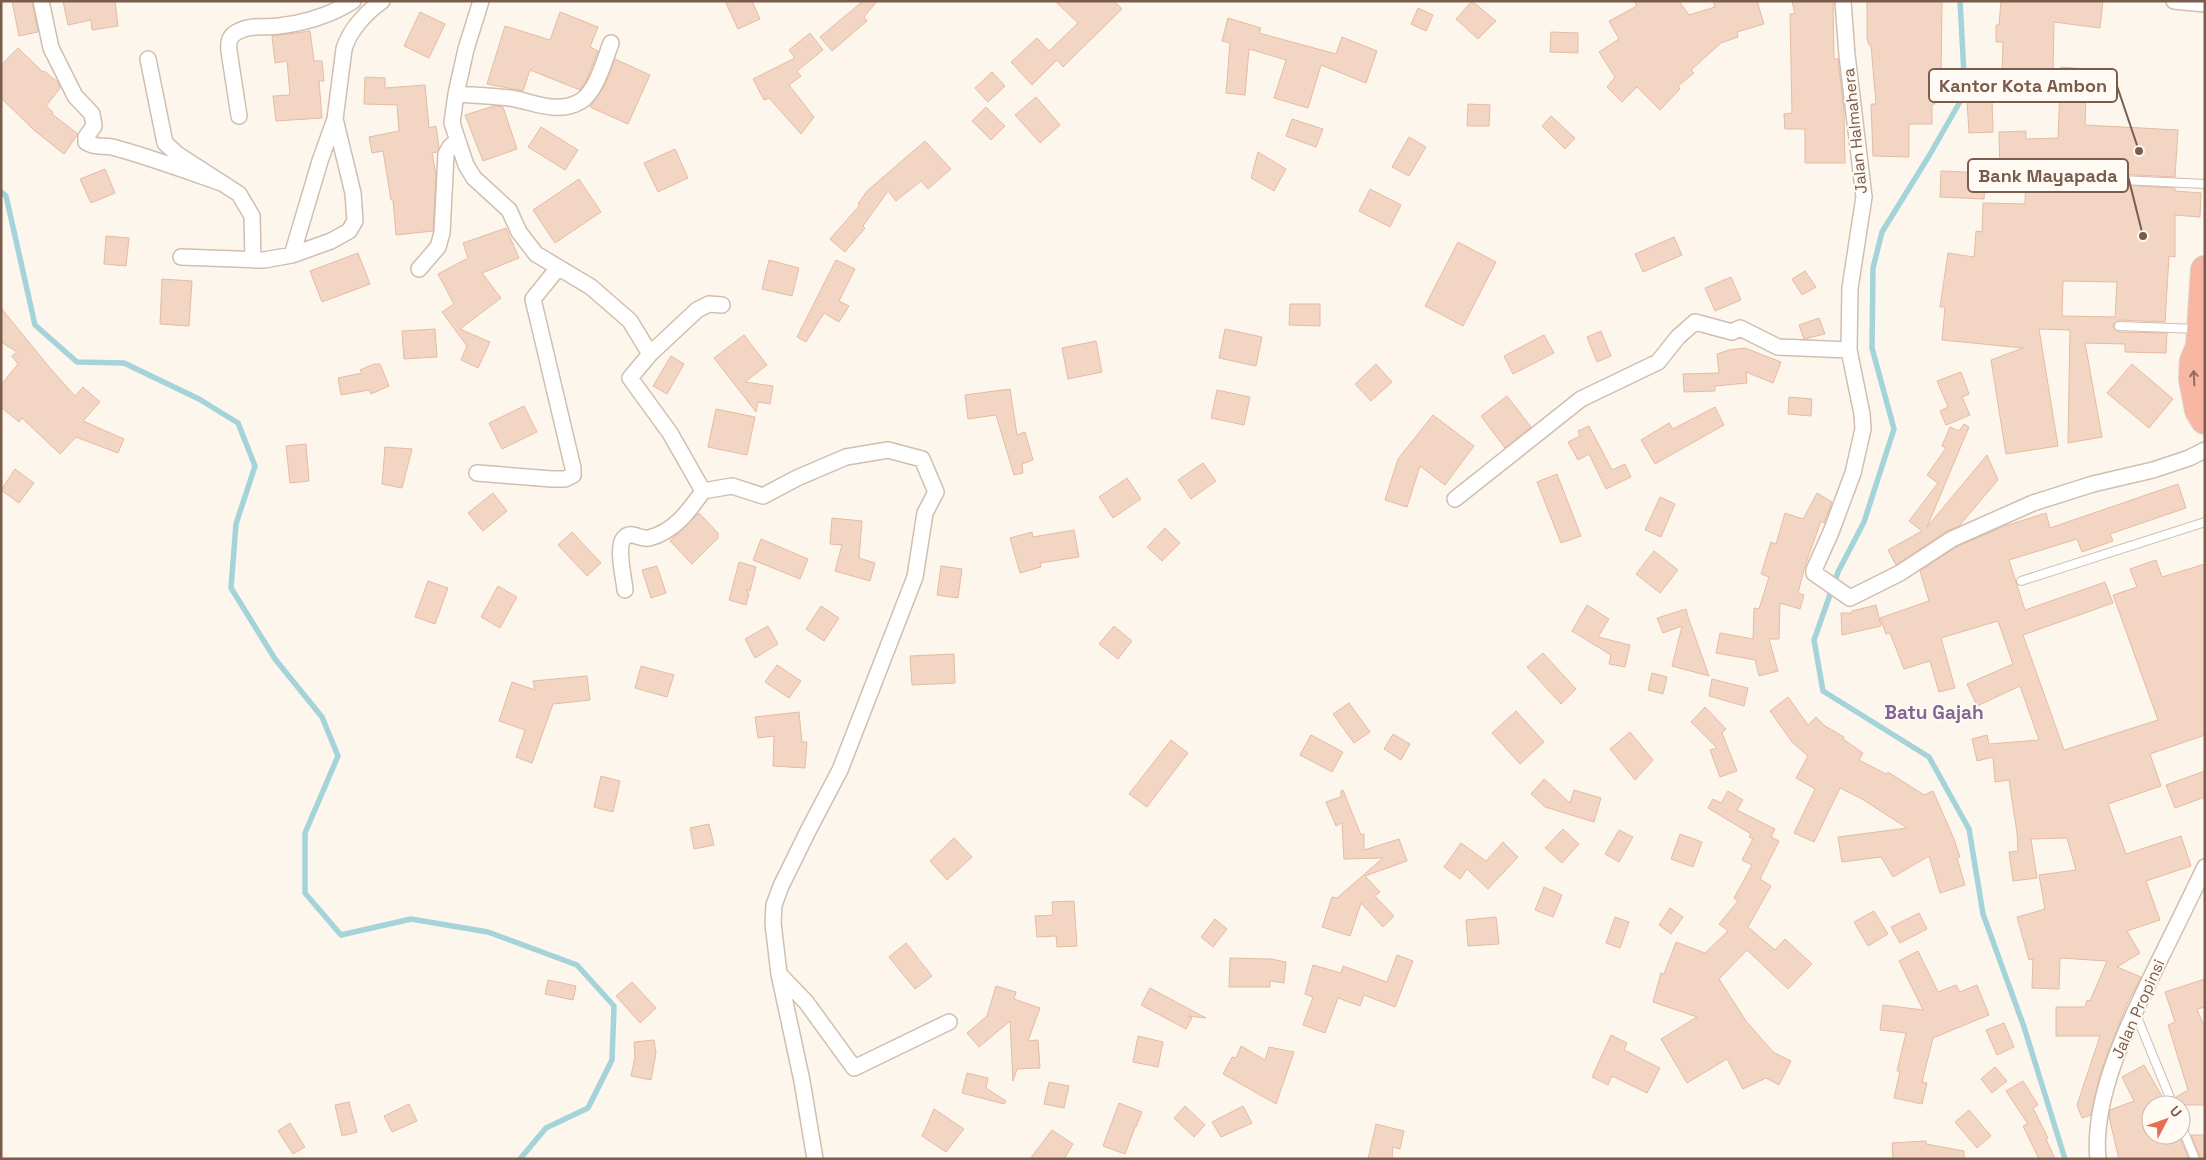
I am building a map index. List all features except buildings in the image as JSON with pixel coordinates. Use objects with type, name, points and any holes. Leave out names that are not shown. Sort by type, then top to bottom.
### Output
[{"type":"highway","points":[[2202,415],[2193,380],[2194,361],[2202,344],[2205,270]]},
{"type":"street","points":[[41,1],[51,48],[75,96],[92,114],[94,126],[86,136],[86,142],[90,145],[105,145],[138,154],[224,184]]},
{"type":"street","points":[[239,116],[228,41],[235,33],[253,26],[277,26],[316,18],[353,1]]},
{"type":"street","points":[[292,255],[320,161],[335,119],[346,42],[363,18],[382,1]]},
{"type":"street","points":[[481,1],[466,49],[452,123],[466,165],[474,178],[510,210],[519,232],[536,254],[591,287],[630,321],[650,354]]},
{"type":"street","name":"Jalan Halmahera","points":[[1842,1],[1864,196],[1850,288],[1849,350],[1862,414],[1863,429],[1853,473],[1814,573],[1850,598],[1900,573],[1952,540],[2033,503],[2092,484],[2153,470],[2189,458],[2205,450]]},
{"type":"street","points":[[2174,1],[2205,4]]},
{"type":"street","points":[[456,94],[513,99],[537,106],[557,108],[576,103],[582,100],[595,84],[611,43]]},
{"type":"street","points":[[148,60],[165,143],[177,154],[239,194],[252,216],[253,260]]},
{"type":"street","points":[[181,257],[253,260],[292,255],[341,236],[349,231],[355,221],[353,192],[335,119]]},
{"type":"street","points":[[419,269],[438,246],[442,233],[446,154],[457,141]]},
{"type":"street","points":[[478,473],[552,478],[565,478],[573,475],[573,468],[533,299],[558,268]]},
{"type":"street","points":[[702,491],[670,433],[630,378],[650,354],[697,310],[709,304],[722,304]]},
{"type":"street","points":[[1455,499],[1581,398],[1658,362],[1678,337],[1695,322],[1732,332],[1740,328],[1778,346],[1849,350]]},
{"type":"street","points":[[625,590],[620,546],[623,538],[628,535],[649,538],[666,531],[681,519],[702,491],[732,486],[763,496],[797,478],[846,457],[888,450],[922,459],[936,492],[925,513],[915,577],[840,770],[808,831],[774,905],[774,923],[780,974],[802,1081],[815,1159]]},
{"type":"street","name":"Jalan Propinsi","points":[[2098,1159],[2097,1134],[2109,1078],[2135,1010],[2205,867]]},
{"type":"street","points":[[780,974],[806,1002],[854,1068],[949,1022]]},
{"type":"lane","points":[[2038,176],[2205,184]]},
{"type":"lane","points":[[2119,326],[2202,344]]},
{"type":"lane","points":[[2021,581],[2205,522]]},
{"type":"lane","points":[[2135,1010],[2169,1095]]},
{"type":"lane","points":[[2189,1145],[2194,1159]]},
{"type":"waterway","points":[[1960,1],[1965,93],[1882,232],[1873,268],[1872,348],[1894,429],[1864,522],[1838,572],[1814,640],[1823,691],[1929,757],[1969,829],[1983,914],[2024,1027],[2065,1159]]},
{"type":"waterway","points":[[1,192],[6,196],[35,325],[77,362],[124,363],[199,399],[238,423],[255,466],[236,524],[231,588],[275,659],[322,717],[338,756],[305,833],[305,893],[341,935],[411,919],[488,932],[577,965],[614,1006],[612,1060],[588,1108],[546,1128],[520,1159]]},
{"type":"place","name":"Kantor Kota Ambon","points":[[2139,151]]},
{"type":"place","name":"Bank Mayapada","points":[[2143,236]]},
{"type":"district","name":"Batu Gajah","points":[[1934,712]]}]
